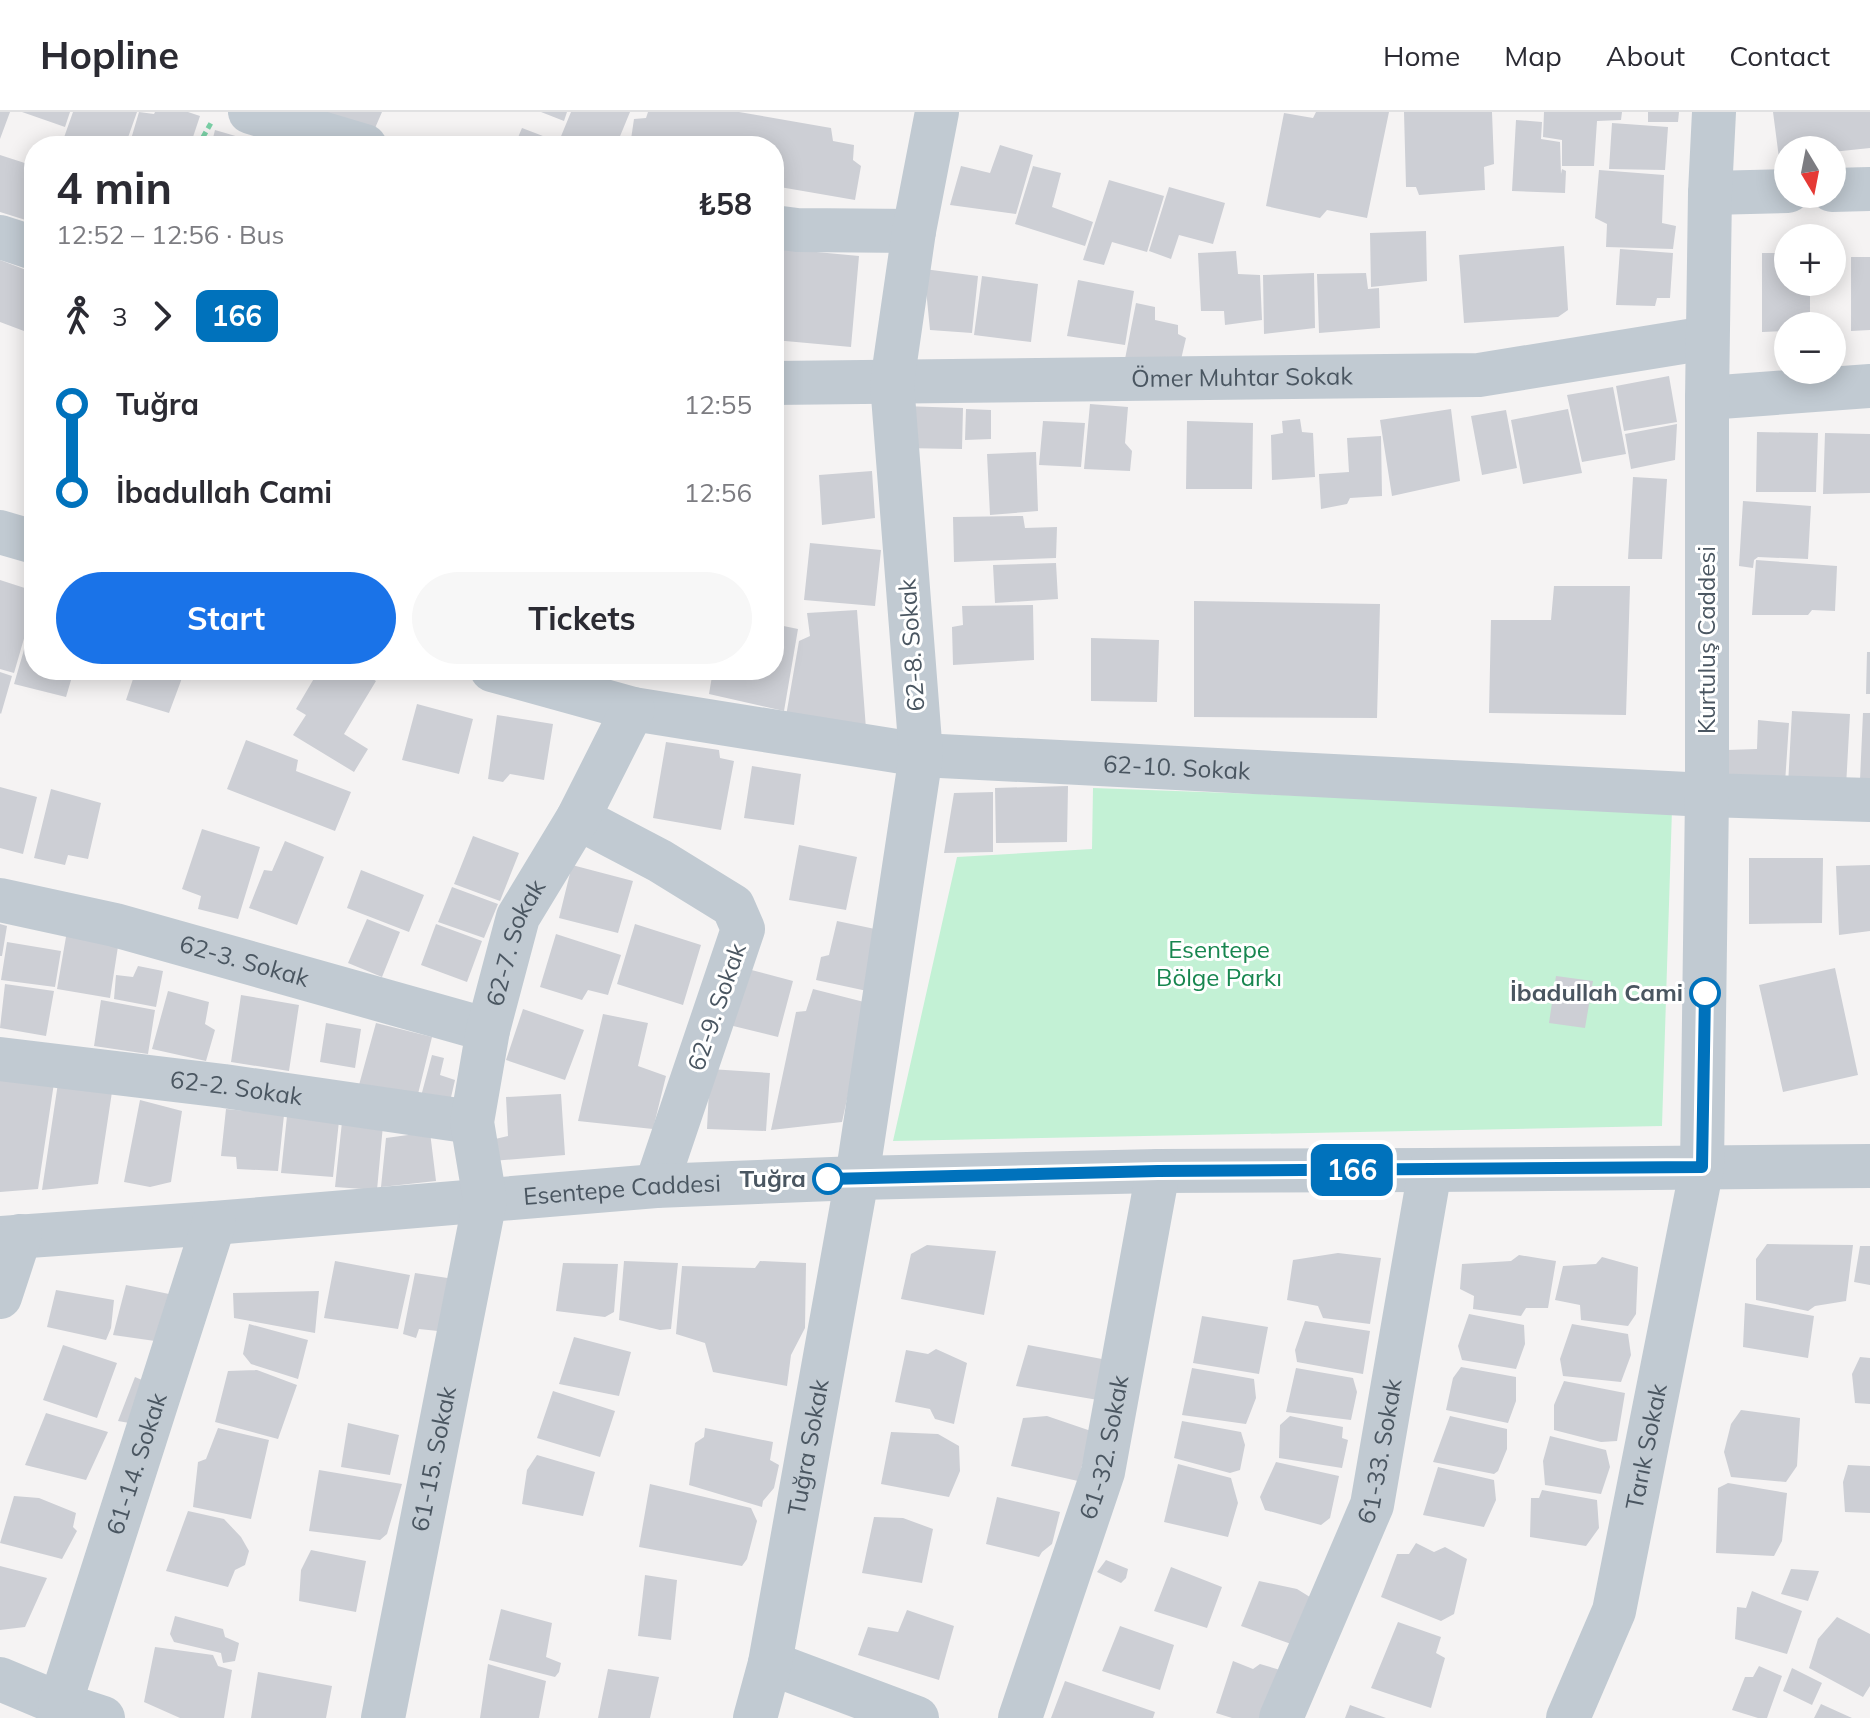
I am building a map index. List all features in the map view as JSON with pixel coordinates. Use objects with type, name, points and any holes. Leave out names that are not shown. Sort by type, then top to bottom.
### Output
[{"type":"street","points":[[250,112],[331,136]]},
{"type":"street","name":"62-8. Sokak","points":[[857,1178],[921,755],[892,383],[914,231],[937,112]]},
{"type":"street","name":"Kurtuluş Caddesi","points":[[1702,1167],[1707,795],[1707,338],[1714,112]]},
{"type":"street","points":[[1846,190],[1870,189]]},
{"type":"street","points":[[1710,193],[1774,191]]},
{"type":"street","points":[[784,228],[914,231]]},
{"type":"street","points":[[0,237],[24,245]]},
{"type":"street","name":"Ömer Muhtar Sokak","points":[[784,383],[1479,375],[1707,338]]},
{"type":"street","points":[[1707,398],[1870,386]]},
{"type":"street","points":[[0,532],[24,539]]},
{"type":"street","name":"62-10. Sokak","points":[[528,680],[633,709],[921,755],[1707,795],[1870,800]]},
{"type":"street","name":"62-7. Sokak","points":[[485,1200],[472,1122],[488,1030],[518,917],[578,818],[633,709]]},
{"type":"street","name":"62-9. Sokak","points":[[578,818],[660,861],[733,906],[743,929],[656,1186]]},
{"type":"street","name":"62-3. Sokak","points":[[0,900],[115,925],[488,1030]]},
{"type":"street","name":"62-2. Sokak","points":[[0,1059],[224,1086],[472,1122]]},
{"type":"street","name":"Esentepe Caddesi","points":[[10,1237],[656,1186],[857,1178],[1158,1171],[1870,1166]]},
{"type":"street","name":"Tarık Sokak","points":[[1568,1718],[1614,1611],[1702,1167]]},
{"type":"street","name":"61-33. Sokak","points":[[1281,1718],[1372,1505],[1430,1170]]},
{"type":"street","name":"61-32. Sokak","points":[[1020,1718],[1103,1472],[1158,1171]]},
{"type":"street","name":"Tuğra Sokak","points":[[755,1718],[770,1663],[857,1178]]},
{"type":"street","name":"61-15. Sokak","points":[[383,1718],[485,1200]]},
{"type":"street","name":"61-14. Sokak","points":[[60,1704],[214,1223]]},
{"type":"street","points":[[0,1297],[10,1237]]},
{"type":"street","points":[[770,1663],[917,1718]]},
{"type":"street","points":[[0,1679],[103,1718]]},
{"type":"green space","name":"Esentepe Bölge Parkı","points":[[1093,788],[1672,809],[1662,1126],[893,1141],[957,857],[1092,849]]},
{"type":"building","points":[[0,112],[10,112],[0,139]]},
{"type":"building","points":[[22,112],[70,112],[65,127]]},
{"type":"building","points":[[73,112],[137,112],[129,136],[65,136]]},
{"type":"building","points":[[139,112],[188,112],[200,116],[193,136],[132,136]]},
{"type":"building","points":[[323,112],[382,112],[372,135]]},
{"type":"building","points":[[541,112],[567,112],[564,121]]},
{"type":"building","points":[[571,112],[630,112],[620,136],[561,136]]},
{"type":"building","points":[[648,112],[739,112],[831,128],[833,141],[854,145],[853,160],[861,166],[855,200],[784,188],[784,136],[631,136],[634,119],[646,118]]},
{"type":"building","points":[[1316,112],[1389,112],[1367,218],[1327,210],[1320,218],[1266,206],[1284,113],[1313,118]]},
{"type":"building","points":[[1404,112],[1492,112],[1494,164],[1484,167],[1485,190],[1419,195],[1416,187],[1406,187]]},
{"type":"building","points":[[1544,112],[1622,112],[1621,120],[1597,121],[1594,166],[1562,166],[1562,140],[1543,137]]},
{"type":"building","points":[[1648,112],[1679,112],[1678,122],[1648,122]]},
{"type":"building","points":[[1773,112],[1870,112],[1870,148],[1846,151],[1846,136],[1776,136]]},
{"type":"building","points":[[1516,120],[1542,122],[1541,139],[1560,142],[1561,174],[1562,169],[1566,171],[1565,193],[1512,191]]},
{"type":"building","points":[[1612,123],[1668,127],[1665,170],[1609,169]]},
{"type":"building","points":[[522,128],[543,136],[519,136]]},
{"type":"building","points":[[215,130],[235,136],[214,136]]},
{"type":"building","points":[[1000,145],[1033,155],[1016,214],[950,205],[961,166],[990,173]]},
{"type":"building","points":[[0,155],[24,163],[24,220],[0,212]]},
{"type":"building","points":[[1033,166],[1061,173],[1052,207],[1093,222],[1085,246],[1015,224]]},
{"type":"building","points":[[1599,170],[1664,175],[1662,223],[1676,226],[1673,249],[1606,247],[1607,224],[1595,218]]},
{"type":"building","points":[[1109,180],[1164,196],[1147,252],[1112,242],[1104,265],[1083,260]]},
{"type":"building","points":[[1169,187],[1225,203],[1213,244],[1179,235],[1171,259],[1149,251]]},
{"type":"building","points":[[1426,231],[1427,281],[1371,287],[1370,233]]},
{"type":"building","points":[[1564,246],[1568,310],[1558,317],[1464,323],[1459,255]]},
{"type":"building","points":[[784,249],[859,256],[851,347],[784,341]]},
{"type":"building","points":[[1620,249],[1673,253],[1670,298],[1657,298],[1655,306],[1616,305]]},
{"type":"building","points":[[1236,251],[1238,274],[1260,275],[1262,320],[1225,325],[1224,311],[1201,311],[1198,253]]},
{"type":"building","points":[[1762,253],[1774,253],[1774,296],[1810,296],[1810,312],[1774,312],[1774,332],[1762,332]]},
{"type":"building","points":[[1851,257],[1870,257],[1870,330],[1851,331]]},
{"type":"building","points":[[0,260],[24,269],[24,331],[0,322]]},
{"type":"building","points":[[924,269],[978,276],[972,333],[930,330]]},
{"type":"building","points":[[1314,273],[1315,328],[1264,334],[1263,275]]},
{"type":"building","points":[[1366,273],[1368,289],[1379,288],[1380,328],[1319,333],[1317,274]]},
{"type":"building","points":[[982,276],[1038,284],[1031,342],[974,335]]},
{"type":"building","points":[[1078,280],[1134,291],[1125,345],[1067,336]]},
{"type":"building","points":[[1136,303],[1155,307],[1155,320],[1178,325],[1178,334],[1186,338],[1179,368],[1125,359]]},
{"type":"building","points":[[1669,376],[1677,422],[1624,431],[1616,386]]},
{"type":"building","points":[[1613,387],[1626,454],[1582,462],[1567,395]]},
{"type":"building","points":[[1090,404],[1128,407],[1125,443],[1132,451],[1130,471],[1084,469]]},
{"type":"building","points":[[902,406],[963,408],[962,449],[902,448]]},
{"type":"building","points":[[966,409],[991,410],[991,439],[965,440]]},
{"type":"building","points":[[1451,409],[1460,481],[1392,496],[1380,420]]},
{"type":"building","points":[[1568,409],[1582,473],[1523,484],[1511,420]]},
{"type":"building","points":[[1506,410],[1517,468],[1482,475],[1471,416]]},
{"type":"building","points":[[1300,419],[1302,432],[1313,433],[1315,477],[1272,480],[1271,435],[1283,433],[1282,421]]},
{"type":"building","points":[[1043,421],[1085,423],[1081,467],[1039,465]]},
{"type":"building","points":[[1187,421],[1253,423],[1252,489],[1186,489]]},
{"type":"building","points":[[1677,424],[1675,460],[1631,469],[1625,434]]},
{"type":"building","points":[[1757,432],[1818,433],[1816,492],[1756,492]]},
{"type":"building","points":[[1825,433],[1870,434],[1870,493],[1823,494]]},
{"type":"building","points":[[1381,436],[1382,496],[1350,498],[1347,504],[1321,509],[1319,474],[1349,472],[1347,438]]},
{"type":"building","points":[[1036,452],[1038,511],[990,515],[987,454]]},
{"type":"building","points":[[872,471],[875,518],[822,525],[819,475]]},
{"type":"building","points":[[1633,477],[1667,479],[1662,559],[1628,559]]},
{"type":"building","points":[[1743,501],[1811,506],[1808,559],[1758,557],[1754,560],[1753,568],[1739,566]]},
{"type":"building","points":[[1023,516],[1025,528],[1057,527],[1056,558],[954,562],[953,517]]},
{"type":"building","points":[[810,543],[881,550],[875,606],[804,600]]},
{"type":"building","points":[[1756,560],[1837,566],[1835,611],[1812,610],[1808,615],[1752,615]]},
{"type":"building","points":[[1056,563],[1058,599],[995,603],[993,565]]},
{"type":"building","points":[[0,580],[24,588],[24,638],[14,673],[0,669]]},
{"type":"building","points":[[1554,586],[1630,586],[1626,715],[1489,713],[1491,620],[1551,620]]},
{"type":"building","points":[[1194,601],[1380,604],[1377,718],[1194,717]]},
{"type":"building","points":[[1033,605],[1034,660],[953,665],[952,627],[963,625],[962,606]]},
{"type":"building","points":[[857,610],[866,729],[786,716],[799,641],[810,636],[807,613]]},
{"type":"building","points":[[784,626],[798,629],[784,711],[709,694],[711,680],[784,680]]},
{"type":"building","points":[[1091,638],[1159,640],[1157,702],[1091,701]]},
{"type":"building","points":[[24,650],[24,680],[71,680],[66,697],[14,684]]},
{"type":"building","points":[[1867,652],[1870,652],[1870,694],[1866,694]]},
{"type":"building","points":[[0,672],[12,676],[1,714],[0,713]]},
{"type":"building","points":[[133,680],[181,680],[169,713],[126,700]]},
{"type":"building","points":[[313,680],[376,681],[344,734],[368,749],[354,772],[293,735],[306,715],[296,709]]},
{"type":"building","points":[[417,704],[473,719],[459,774],[402,760]]},
{"type":"building","points":[[1792,711],[1850,714],[1846,787],[1788,785]]},
{"type":"building","points":[[1863,713],[1870,713],[1870,780],[1860,780]]},
{"type":"building","points":[[497,715],[553,724],[544,780],[510,774],[503,782],[488,779]]},
{"type":"building","points":[[1758,720],[1789,723],[1785,783],[1725,781],[1727,750],[1757,749]]},
{"type":"building","points":[[246,740],[298,760],[296,771],[351,792],[335,831],[227,789]]},
{"type":"building","points":[[666,742],[719,750],[720,758],[734,761],[721,830],[653,818]]},
{"type":"building","points":[[752,766],[801,774],[794,825],[744,818]]},
{"type":"building","points":[[1068,786],[1067,842],[996,843],[995,788]]},
{"type":"building","points":[[0,787],[37,797],[23,854],[0,848]]},
{"type":"building","points":[[51,789],[101,803],[88,859],[68,855],[65,865],[34,858]]},
{"type":"building","points":[[993,792],[993,852],[944,853],[954,793]]},
{"type":"building","points":[[202,829],[260,847],[238,919],[198,909],[201,896],[182,889]]},
{"type":"building","points":[[473,836],[519,853],[500,901],[454,884]]},
{"type":"building","points":[[285,841],[324,857],[297,925],[249,908],[264,870],[272,871]]},
{"type":"building","points":[[799,845],[857,857],[846,910],[789,900]]},
{"type":"building","points":[[1749,858],[1823,858],[1822,923],[1749,924]]},
{"type":"building","points":[[572,865],[633,881],[618,933],[559,918]]},
{"type":"building","points":[[1870,865],[1870,931],[1839,935],[1836,866]]},
{"type":"building","points":[[361,870],[424,895],[409,932],[347,908]]},
{"type":"building","points":[[452,887],[498,904],[484,938],[438,922]]},
{"type":"building","points":[[367,919],[400,932],[382,977],[348,963]]},
{"type":"building","points":[[837,921],[894,933],[881,994],[816,980],[821,957],[829,955]]},
{"type":"building","points":[[0,924],[7,926],[2,956],[0,956]]},
{"type":"building","points":[[436,924],[482,941],[467,982],[421,965]]},
{"type":"building","points":[[635,924],[701,945],[683,1005],[617,984]]},
{"type":"building","points":[[67,931],[119,940],[110,998],[57,989]]},
{"type":"building","points":[[556,934],[621,955],[608,995],[588,990],[582,1000],[540,987]]},
{"type":"building","points":[[7,942],[61,951],[55,987],[1,980]]},
{"type":"building","points":[[138,966],[163,971],[156,1007],[114,999],[116,975],[133,977]]},
{"type":"building","points":[[736,966],[793,981],[778,1037],[721,1023]]},
{"type":"building","points":[[1835,968],[1858,1075],[1783,1092],[1759,985]]},
{"type":"building","points":[[1556,976],[1593,981],[1585,1028],[1549,1023]]},
{"type":"building","points":[[5,984],[54,991],[46,1036],[0,1028]]},
{"type":"building","points":[[813,989],[868,1003],[842,1122],[771,1130],[796,1012],[806,1011]]},
{"type":"building","points":[[168,991],[209,1002],[205,1024],[215,1030],[206,1061],[152,1049]]},
{"type":"building","points":[[241,995],[299,1005],[289,1071],[231,1062]]},
{"type":"building","points":[[101,1000],[155,1010],[148,1054],[94,1046]]},
{"type":"building","points":[[523,1009],[584,1030],[565,1080],[506,1060]]},
{"type":"building","points":[[603,1014],[648,1023],[638,1066],[666,1076],[653,1129],[578,1121]]},
{"type":"building","points":[[326,1023],[361,1029],[355,1068],[320,1062]]},
{"type":"building","points":[[376,1023],[432,1037],[417,1098],[359,1085]]},
{"type":"building","points":[[432,1055],[444,1058],[440,1075],[455,1080],[449,1106],[420,1100]]},
{"type":"building","points":[[710,1069],[770,1073],[766,1131],[707,1129]]},
{"type":"building","points":[[0,1075],[54,1083],[38,1189],[0,1192]]},
{"type":"building","points":[[58,1083],[112,1092],[98,1184],[42,1190]]},
{"type":"building","points":[[561,1094],[565,1155],[492,1161],[491,1140],[508,1136],[506,1097]]},
{"type":"building","points":[[140,1100],[182,1111],[171,1182],[150,1187],[124,1182]]},
{"type":"building","points":[[226,1109],[284,1115],[278,1171],[237,1169],[236,1157],[221,1156]]},
{"type":"building","points":[[287,1116],[339,1121],[333,1177],[281,1173]]},
{"type":"building","points":[[342,1122],[383,1125],[377,1190],[335,1187]]},
{"type":"building","points":[[430,1132],[436,1181],[381,1187],[386,1138]]},
{"type":"building","points":[[1767,1244],[1853,1245],[1846,1301],[1815,1306],[1808,1311],[1756,1300],[1756,1259]]},
{"type":"building","points":[[927,1245],[996,1251],[984,1315],[901,1299],[911,1254]]},
{"type":"building","points":[[1860,1246],[1870,1246],[1870,1285],[1854,1282]]},
{"type":"building","points":[[1338,1253],[1381,1258],[1370,1324],[1323,1318],[1318,1306],[1287,1300],[1293,1260]]},
{"type":"building","points":[[1519,1255],[1556,1261],[1548,1308],[1526,1308],[1521,1316],[1473,1309],[1474,1296],[1460,1289],[1462,1264],[1511,1261]]},
{"type":"building","points":[[1602,1257],[1638,1267],[1636,1314],[1628,1326],[1581,1320],[1580,1305],[1555,1300],[1563,1266],[1596,1264]]},
{"type":"building","points":[[335,1261],[410,1275],[398,1329],[324,1318]]},
{"type":"building","points":[[624,1261],[678,1263],[671,1329],[660,1330],[619,1320]]},
{"type":"building","points":[[760,1261],[806,1263],[805,1328],[791,1355],[787,1386],[713,1372],[705,1343],[676,1334],[682,1266],[755,1268]]},
{"type":"building","points":[[563,1263],[618,1264],[614,1312],[605,1317],[556,1311]]},
{"type":"building","points":[[415,1273],[467,1281],[457,1333],[419,1329],[416,1338],[403,1334]]},
{"type":"building","points":[[126,1285],[169,1294],[162,1342],[113,1335]]},
{"type":"building","points":[[56,1290],[114,1300],[111,1328],[106,1340],[47,1327]]},
{"type":"building","points":[[319,1291],[315,1333],[234,1318],[233,1293]]},
{"type":"building","points":[[1745,1303],[1814,1316],[1808,1358],[1743,1347]]},
{"type":"building","points":[[1469,1314],[1524,1325],[1525,1344],[1516,1369],[1462,1360],[1458,1346]]},
{"type":"building","points":[[1202,1316],[1268,1327],[1259,1374],[1193,1363]]},
{"type":"building","points":[[1305,1321],[1370,1331],[1363,1374],[1297,1362],[1295,1350]]},
{"type":"building","points":[[249,1324],[308,1340],[298,1379],[251,1364],[243,1354]]},
{"type":"building","points":[[1572,1324],[1628,1334],[1631,1355],[1621,1382],[1563,1376],[1560,1359]]},
{"type":"building","points":[[574,1337],[631,1352],[619,1396],[559,1384]]},
{"type":"building","points":[[63,1345],[117,1363],[97,1418],[43,1400]]},
{"type":"building","points":[[1028,1345],[1102,1359],[1098,1400],[1016,1386]]},
{"type":"building","points":[[936,1349],[967,1363],[954,1424],[935,1419],[930,1409],[895,1402],[906,1350],[928,1354]]},
{"type":"building","points":[[1860,1357],[1870,1358],[1870,1404],[1855,1403],[1852,1374]]},
{"type":"building","points":[[1461,1367],[1516,1377],[1516,1401],[1508,1423],[1446,1410],[1453,1378]]},
{"type":"building","points":[[1192,1368],[1254,1379],[1256,1398],[1246,1424],[1182,1415]]},
{"type":"building","points":[[1296,1368],[1353,1378],[1357,1392],[1351,1420],[1286,1412]]},
{"type":"building","points":[[257,1370],[297,1385],[278,1439],[215,1422],[228,1371]]},
{"type":"building","points":[[135,1377],[149,1383],[135,1424],[118,1421]]},
{"type":"building","points":[[1564,1381],[1625,1393],[1617,1441],[1601,1442],[1554,1430],[1554,1405]]},
{"type":"building","points":[[553,1391],[615,1411],[600,1457],[537,1438]]},
{"type":"building","points":[[1741,1410],[1800,1418],[1797,1466],[1786,1482],[1731,1477],[1724,1452],[1731,1424]]},
{"type":"building","points":[[46,1413],[108,1432],[86,1480],[25,1465]]},
{"type":"building","points":[[1047,1416],[1091,1431],[1078,1481],[1011,1466],[1023,1418]]},
{"type":"building","points":[[1290,1416],[1343,1427],[1342,1438],[1348,1440],[1342,1468],[1279,1458],[1280,1425]]},
{"type":"building","points":[[1450,1416],[1507,1429],[1507,1449],[1498,1471],[1494,1474],[1433,1462]]},
{"type":"building","points":[[1182,1421],[1241,1432],[1245,1445],[1240,1470],[1230,1473],[1174,1458]]},
{"type":"building","points":[[348,1423],[399,1435],[390,1475],[341,1467]]},
{"type":"building","points":[[218,1428],[269,1440],[251,1519],[193,1507],[198,1462],[206,1459]]},
{"type":"building","points":[[705,1428],[773,1442],[770,1460],[779,1465],[774,1488],[762,1507],[689,1485],[695,1443],[704,1437]]},
{"type":"building","points":[[891,1432],[938,1434],[959,1446],[960,1471],[949,1497],[881,1484]]},
{"type":"building","points":[[1550,1436],[1606,1450],[1610,1467],[1601,1494],[1545,1485],[1543,1461]]},
{"type":"building","points":[[537,1455],[595,1472],[583,1516],[522,1504],[527,1470]]},
{"type":"building","points":[[1276,1462],[1339,1476],[1330,1518],[1321,1525],[1265,1510],[1260,1497]]},
{"type":"building","points":[[1178,1464],[1231,1478],[1238,1503],[1228,1537],[1164,1522]]},
{"type":"building","points":[[1848,1465],[1870,1466],[1870,1513],[1845,1512],[1843,1482]]},
{"type":"building","points":[[1438,1467],[1494,1480],[1496,1500],[1484,1527],[1423,1515]]},
{"type":"building","points":[[319,1470],[402,1484],[387,1534],[380,1540],[309,1531]]},
{"type":"building","points":[[1728,1483],[1787,1493],[1782,1541],[1774,1556],[1716,1553],[1718,1488]]},
{"type":"building","points":[[650,1484],[751,1508],[757,1521],[747,1559],[742,1566],[639,1547]]},
{"type":"building","points":[[1542,1490],[1597,1500],[1599,1528],[1586,1546],[1530,1537],[1531,1498],[1539,1498]]},
{"type":"building","points":[[14,1496],[39,1498],[76,1513],[73,1527],[77,1531],[62,1559],[0,1543]]},
{"type":"building","points":[[997,1497],[1060,1512],[1052,1544],[1039,1557],[986,1544]]},
{"type":"building","points":[[188,1511],[224,1519],[249,1551],[245,1565],[235,1570],[228,1587],[166,1571]]},
{"type":"building","points":[[874,1517],[903,1518],[933,1529],[922,1583],[862,1573]]},
{"type":"building","points":[[1416,1543],[1434,1552],[1445,1547],[1467,1559],[1454,1614],[1441,1621],[1381,1597],[1397,1554],[1409,1554]]},
{"type":"building","points":[[311,1550],[366,1561],[356,1612],[299,1601],[301,1570]]},
{"type":"building","points":[[1106,1560],[1128,1569],[1121,1583],[1097,1572]]},
{"type":"building","points":[[0,1566],[47,1578],[25,1627],[0,1630]]},
{"type":"building","points":[[1171,1567],[1222,1587],[1207,1628],[1154,1611]]},
{"type":"building","points":[[1791,1569],[1819,1571],[1808,1601],[1781,1594]]},
{"type":"building","points":[[645,1575],[677,1580],[671,1640],[638,1636]]},
{"type":"building","points":[[1259,1581],[1297,1589],[1326,1607],[1308,1650],[1241,1626]]},
{"type":"building","points":[[1752,1591],[1802,1611],[1787,1654],[1735,1639],[1737,1607],[1746,1608]]},
{"type":"building","points":[[501,1609],[552,1623],[546,1657],[561,1663],[555,1677],[489,1660]]},
{"type":"building","points":[[907,1610],[954,1626],[939,1680],[858,1655],[868,1627],[898,1632]]},
{"type":"building","points":[[175,1616],[223,1629],[225,1637],[239,1643],[235,1661],[223,1663],[221,1653],[174,1642],[170,1634]]},
{"type":"building","points":[[1837,1617],[1870,1634],[1870,1686],[1863,1697],[1809,1668],[1818,1639]]},
{"type":"building","points":[[1398,1622],[1441,1637],[1436,1653],[1445,1658],[1431,1708],[1371,1688]]},
{"type":"building","points":[[1120,1626],[1174,1645],[1160,1690],[1102,1671]]},
{"type":"building","points":[[155,1647],[213,1655],[218,1666],[232,1670],[224,1718],[180,1718],[144,1702]]},
{"type":"building","points":[[1233,1661],[1253,1669],[1260,1664],[1280,1670],[1264,1718],[1232,1718],[1216,1713]]},
{"type":"building","points":[[488,1664],[546,1681],[539,1718],[480,1718]]},
{"type":"building","points":[[1759,1666],[1782,1676],[1767,1718],[1732,1710],[1745,1677],[1753,1677]]},
{"type":"building","points":[[1792,1668],[1822,1683],[1812,1705],[1783,1691]]},
{"type":"building","points":[[608,1669],[659,1677],[650,1718],[598,1718]]},
{"type":"building","points":[[258,1672],[332,1686],[326,1718],[251,1718]]},
{"type":"building","points":[[1065,1681],[1155,1712],[1153,1718],[1051,1718]]},
{"type":"building","points":[[1821,1704],[1852,1718],[1814,1718]]},
{"type":"building","points":[[1350,1705],[1386,1718],[1345,1718]]},
{"type":"bus line","name":"166","points":[[828,1179],[1158,1171],[1702,1167],[1705,993]]},
{"type":"place","name":"İbadullah Cami","points":[[1705,993]]},
{"type":"place","name":"Tuğra","points":[[828,1179]]}]
